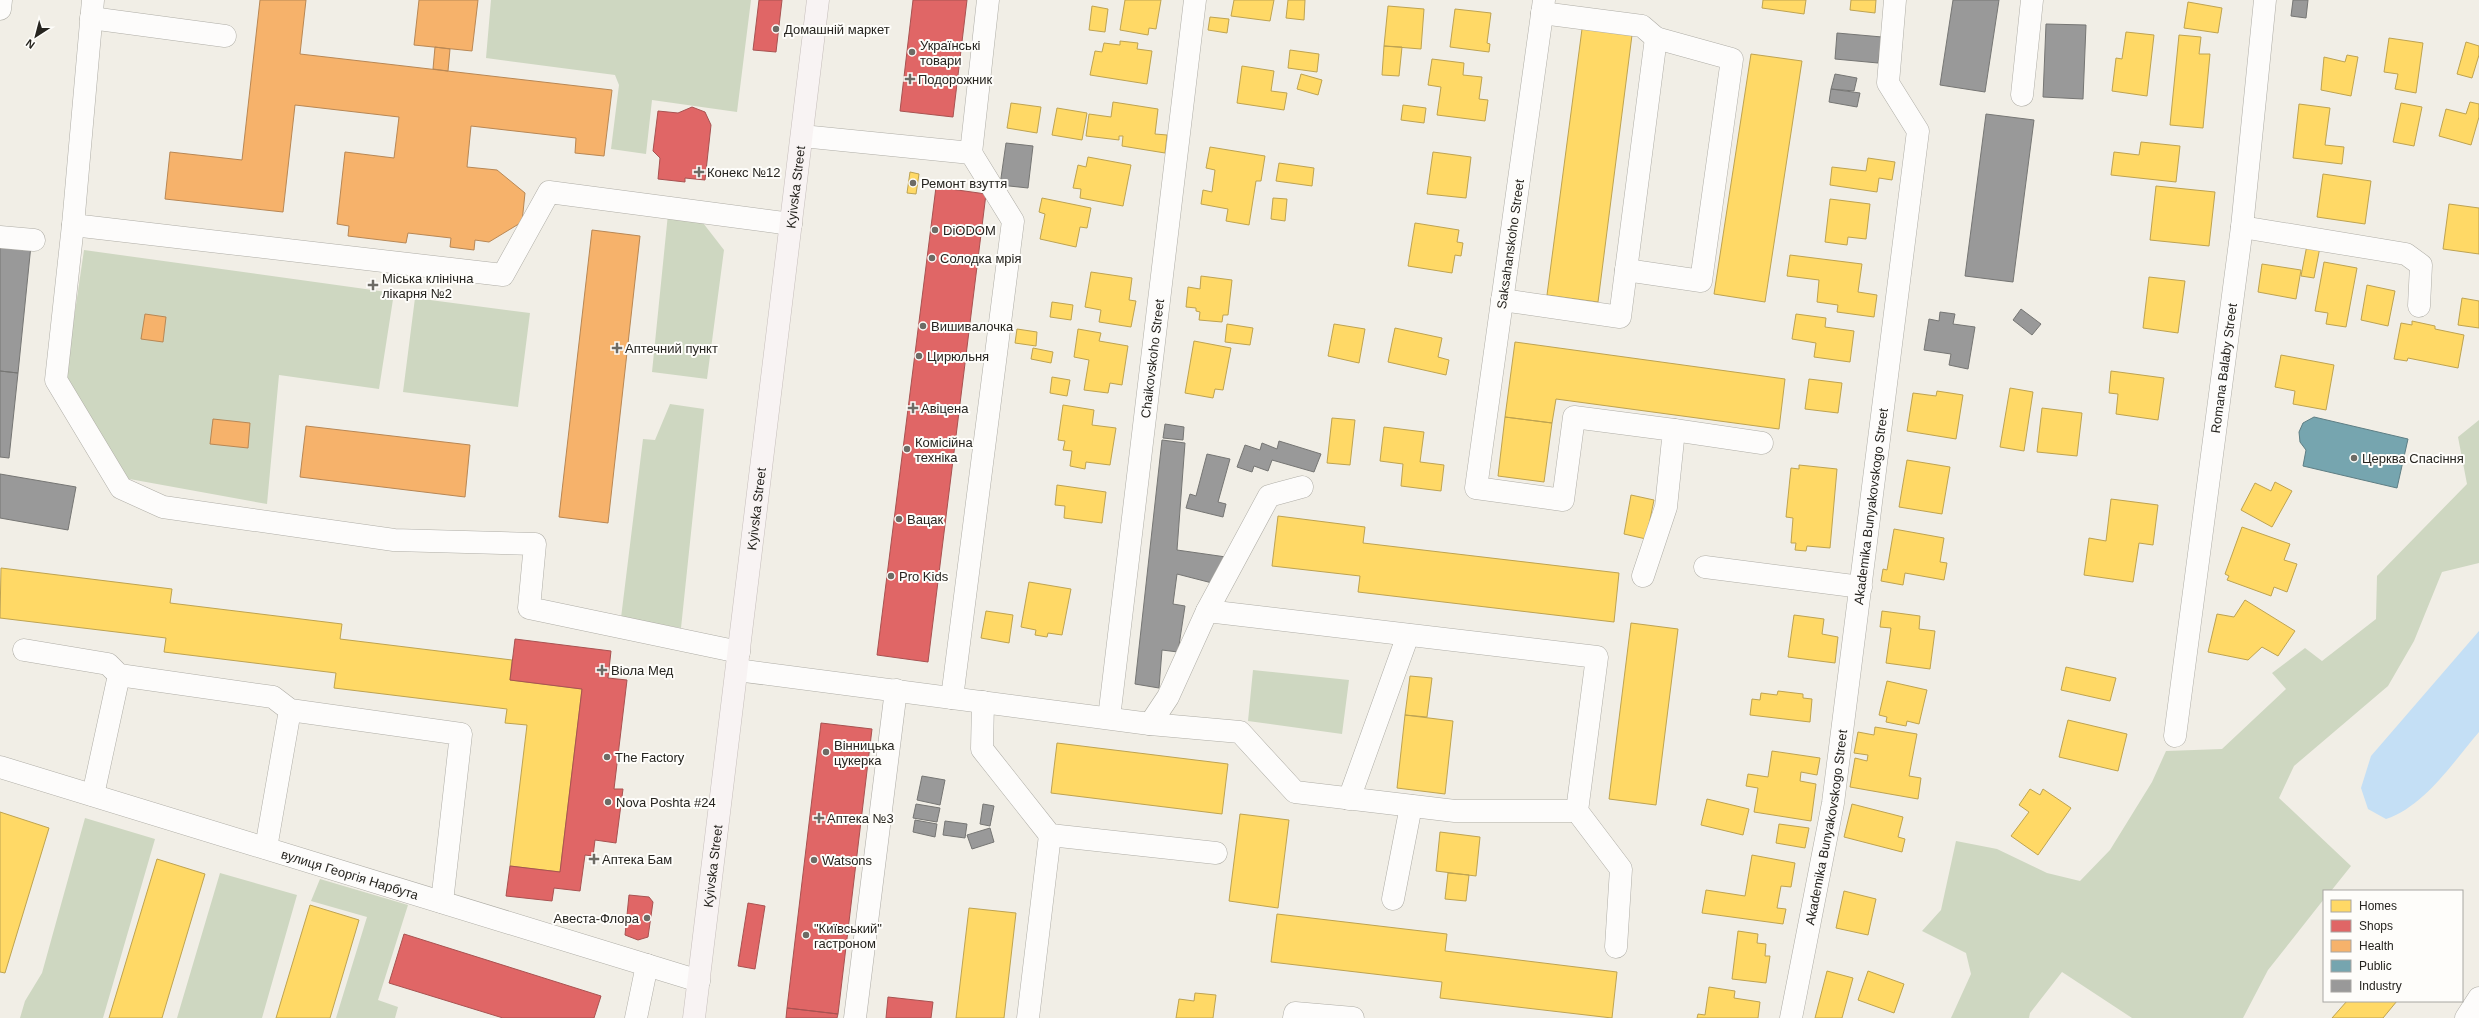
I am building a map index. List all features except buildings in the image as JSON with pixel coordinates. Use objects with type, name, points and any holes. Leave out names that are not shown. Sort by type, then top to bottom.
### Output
[{"type":"main road","name":"Kyivska Street","points":[[694,1018],[818,0]]},
{"type":"street","points":[[0,9],[1,0]]},
{"type":"street","points":[[952,698],[961,645],[1013,221],[971,153],[988,0]]},
{"type":"street","name":"Chaikovskoho Street","points":[[1109,718],[1195,0]]},
{"type":"street","name":"Akademika Bunyakovskogo Street","points":[[1791,1018],[1833,803],[1918,131],[1888,83],[1895,0]]},
{"type":"street","points":[[2022,95],[2032,0]]},
{"type":"street","name":"Romana Balaby Street","points":[[2175,736],[2242,227],[2265,0]]},
{"type":"street","points":[[1543,6],[1642,26],[1656,38],[1732,59],[1701,281],[1626,270]]},
{"type":"street","name":"Saksahanskoho Street","points":[[1543,6],[1476,488],[1563,500],[1574,417],[1674,430]]},
{"type":"street","points":[[225,36],[92,9],[56,380],[121,488],[163,507],[394,540],[535,544],[529,608],[738,661],[896,690],[1150,724],[1240,732],[1295,792],[1455,811],[1577,811]]},
{"type":"street","points":[[1502,300],[1620,317],[1656,38]]},
{"type":"street","points":[[802,136],[971,153]]},
{"type":"street","points":[[72,225],[503,275],[549,192],[791,224]]},
{"type":"street","points":[[2242,227],[2406,254],[2421,265],[2419,306]]},
{"type":"street","points":[[0,237],[34,240]]},
{"type":"street","points":[[1643,576],[1666,507],[1674,430],[1762,443]]},
{"type":"street","points":[[1150,724],[1168,697],[1207,611],[1269,496],[1302,486]]},
{"type":"street","points":[[1704,566],[1861,587]]},
{"type":"street","points":[[1207,611],[1597,657],[1577,811],[1621,869],[1616,947]]},
{"type":"street","points":[[1349,798],[1408,635]]},
{"type":"street","points":[[24,650],[108,664],[119,675],[273,697],[290,710],[461,734],[442,902]]},
{"type":"street","points":[[93,795],[119,675]]},
{"type":"street","points":[[855,1018],[896,690]]},
{"type":"street","points":[[983,702],[982,749],[1050,835],[1216,854]]},
{"type":"street","points":[[266,848],[290,710]]},
{"type":"street","name":"вулиця Георгія Нарбута","points":[[0,767],[699,981]]},
{"type":"street","points":[[1393,899],[1410,806]]},
{"type":"street","points":[[1028,1018],[1050,835]]},
{"type":"street","points":[[636,1018],[647,965]]},
{"type":"street","points":[[2466,1018],[2479,998]]},
{"type":"street","points":[[1294,1018],[1295,1012],[1353,1018]]},
{"type":"green space","points":[[491,0],[751,0],[737,112],[652,100],[646,154],[611,149],[619,85],[615,75],[486,58]]},
{"type":"green space","points":[[668,214],[700,219],[724,250],[707,379],[652,372]]},
{"type":"green space","points":[[84,250],[394,293],[379,389],[279,375],[267,504],[124,478],[65,380]]},
{"type":"green space","points":[[415,298],[530,313],[518,407],[403,392]]},
{"type":"green space","points":[[670,404],[704,409],[681,628],[621,618],[643,439],[655,440]]},
{"type":"green space","points":[[2479,420],[2479,563],[2442,572],[2414,641],[2388,686],[2294,766],[2279,798],[2351,866],[2332,890],[2323,890],[2323,900],[2268,970],[2243,1018],[2132,1018],[2062,972],[2030,1013],[2029,1018],[1951,1018],[1971,974],[1966,953],[1922,931],[1941,910],[1956,841],[1997,849],[2047,873],[2080,881],[2110,850],[2152,782],[2166,751],[2222,749],[2286,689],[2272,673],[2305,648],[2322,661],[2376,619],[2377,576],[2467,484],[2458,437]]},
{"type":"green space","points":[[1253,670],[1349,680],[1342,734],[1248,721]]},
{"type":"green space","points":[[85,818],[155,839],[103,1018],[20,1018],[25,1001],[42,973]]},
{"type":"green space","points":[[220,873],[297,895],[262,1018],[177,1018]]},
{"type":"green space","points":[[320,879],[408,905],[378,1000],[398,1007],[395,1018],[336,1018],[367,917],[311,901]]},
{"type":"water","points":[[2479,631],[2479,732],[2426,794],[2413,804],[2400,813],[2386,819],[2368,809],[2361,788],[2371,756]]},
{"type":"place","name":"Домашній маркет","points":[[776,29]]},
{"type":"place","name":"Українські товари","points":[[912,52]]},
{"type":"place","name":"Подорожник","points":[[910,79]]},
{"type":"place","name":"Конекс №12","points":[[699,172]]},
{"type":"place","name":"Ремонт взуття","points":[[913,183]]},
{"type":"place","name":"DiODOM","points":[[935,230]]},
{"type":"place","name":"Солодка мрія","points":[[932,258]]},
{"type":"place","name":"Міська клінічна лікарня №2","points":[[373,285]]},
{"type":"place","name":"Вишивалочка","points":[[923,326]]},
{"type":"place","name":"Аптечний пункт","points":[[617,348]]},
{"type":"place","name":"Цирюльня","points":[[919,356]]},
{"type":"place","name":"Авіцена","points":[[913,408]]},
{"type":"place","name":"Комісійна техніка","points":[[907,449]]},
{"type":"place","name":"Церква Спасіння","points":[[2354,458]]},
{"type":"place","name":"Вацак","points":[[899,519]]},
{"type":"place","name":"Pro Kids","points":[[891,576]]},
{"type":"place","name":"Віола Мед","points":[[602,670]]},
{"type":"place","name":"Вінницька цукерка","points":[[826,752]]},
{"type":"place","name":"The Factory","points":[[607,757]]},
{"type":"place","name":"Nova Poshta #24","points":[[608,802]]},
{"type":"place","name":"Аптека №3","points":[[819,818]]},
{"type":"place","name":"Аптека Бам","points":[[594,859]]},
{"type":"place","name":"Watsons","points":[[814,860]]},
{"type":"place","name":"Авеста-Флора","points":[[647,918]]},
{"type":"place","name":"\"Київський\" гастроном","points":[[806,935]]}]
